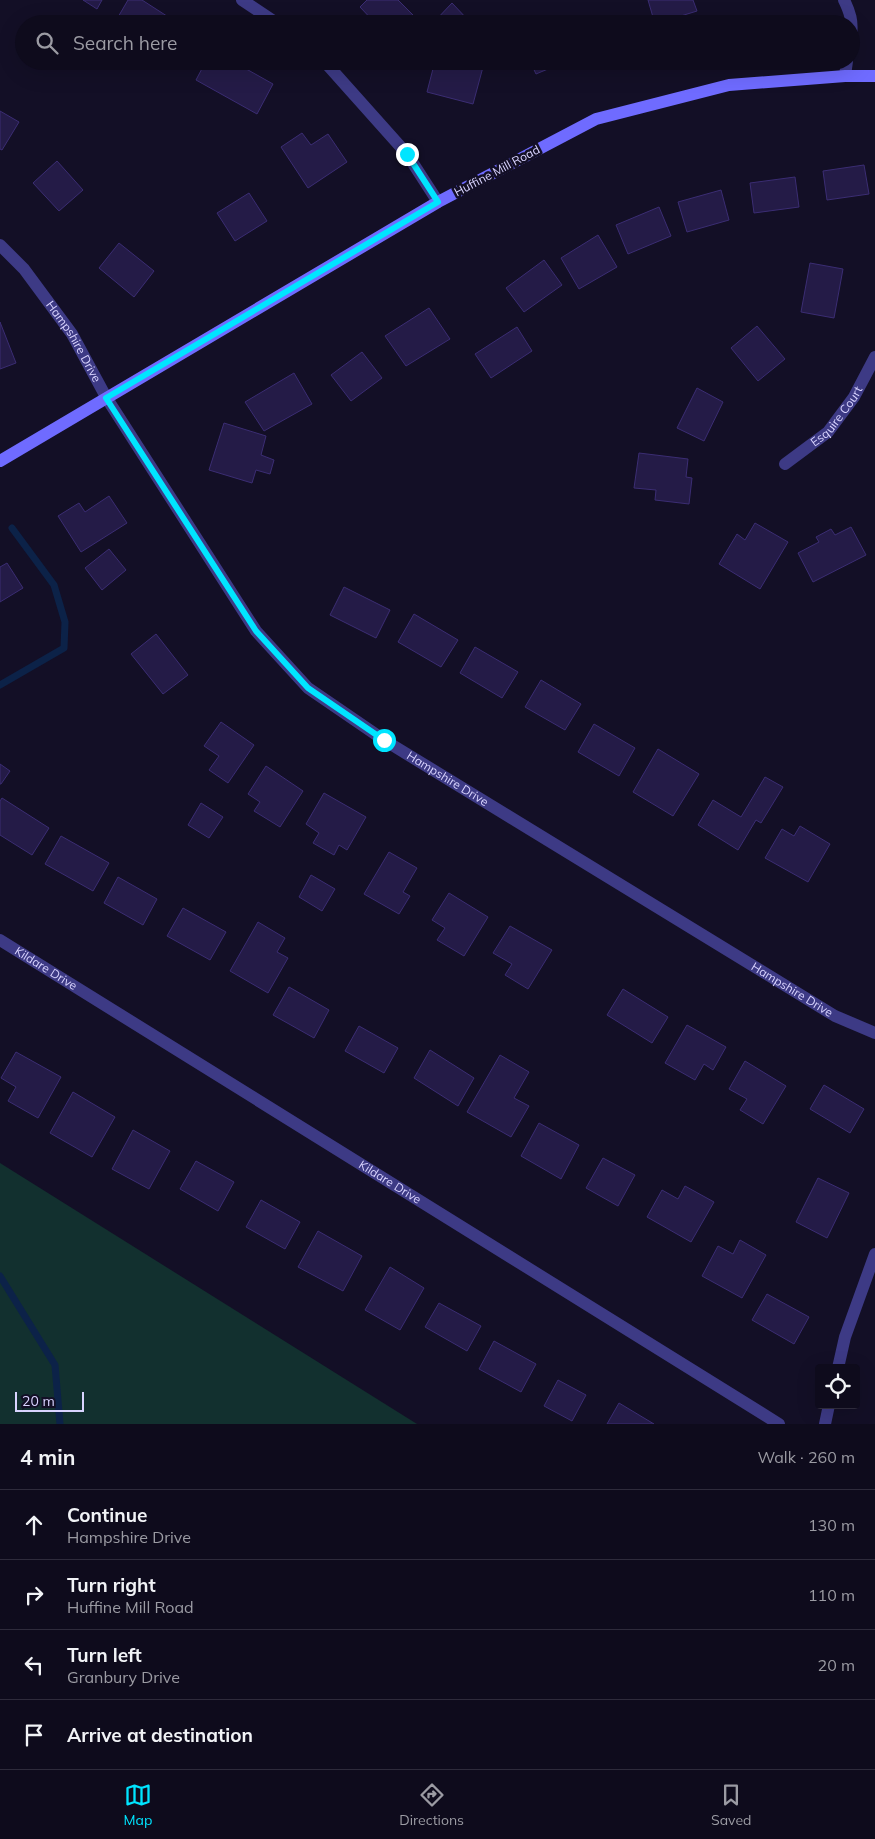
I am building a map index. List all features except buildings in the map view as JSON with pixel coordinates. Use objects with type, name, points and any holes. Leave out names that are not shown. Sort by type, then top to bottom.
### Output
[{"type":"main road","name":"Huffine Mill Road","points":[[0,461],[438,202],[596,119],[729,85],[845,76],[875,76]]},
{"type":"street","points":[[242,0],[264,15]]},
{"type":"street","points":[[844,0],[850,15]]},
{"type":"street","points":[[332,70],[407,154],[438,202]]},
{"type":"street","points":[[845,76],[846,70]]},
{"type":"street","name":"Hampshire Drive","points":[[0,245],[24,269],[72,334],[106,398],[256,631],[308,688],[384,740],[835,1016],[875,1032]]},
{"type":"street","name":"Esquire Court","points":[[785,464],[828,432],[854,397],[875,357]]},
{"type":"street","name":"Kildare Drive","points":[[0,940],[779,1424]]},
{"type":"street","points":[[839,1364],[845,1337],[875,1254]]},
{"type":"street","points":[[826,1424],[828,1409]]},
{"type":"green space","points":[[0,1163],[417,1424],[0,1424]]},
{"type":"waterway","points":[[0,685],[64,648],[65,622],[54,585],[12,528]]},
{"type":"waterway","points":[[0,1276],[55,1365],[60,1424]]},
{"type":"route","points":[[384,740],[308,688],[256,631],[106,398],[438,202],[407,154]]}]
